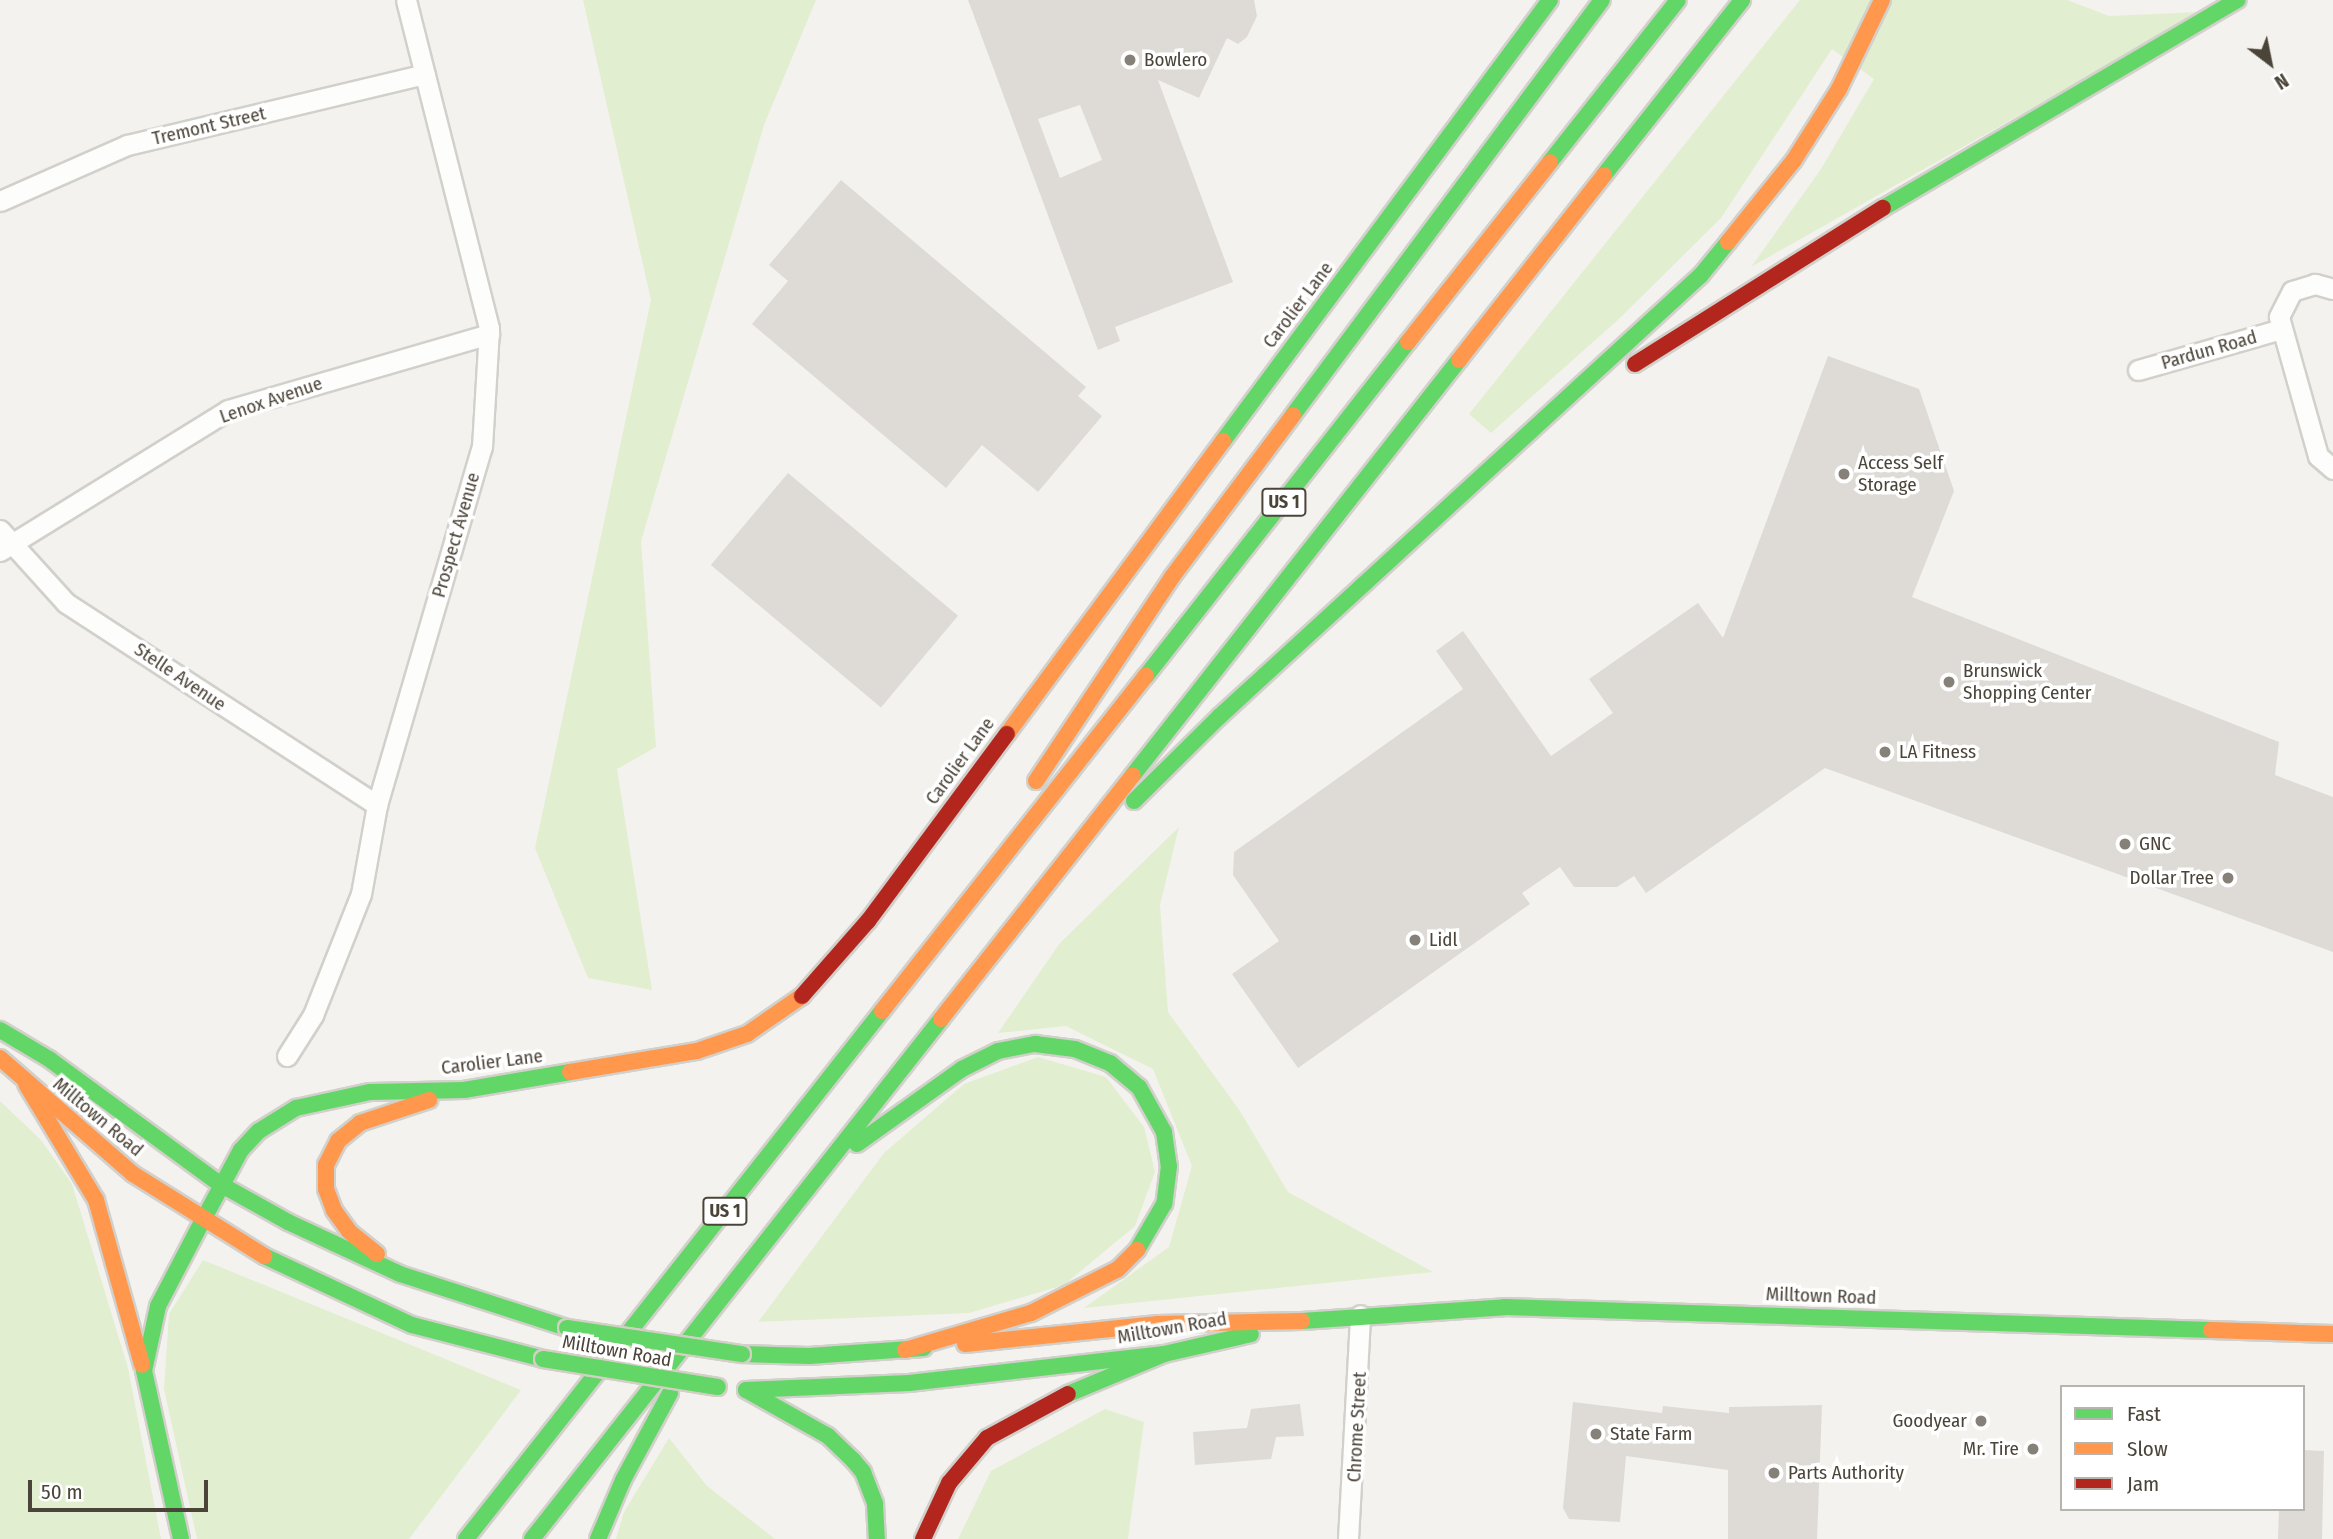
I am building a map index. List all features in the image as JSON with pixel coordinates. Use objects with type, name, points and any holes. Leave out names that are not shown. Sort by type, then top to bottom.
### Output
[{"type":"main road","name":"Carolier Lane","points":[[144,1371],[158,1306],[220,1184],[248,1141],[296,1108],[370,1092],[464,1090],[722,1043],[768,1023],[821,979],[1550,0]]},
{"type":"main road","points":[[1027,796],[1172,577],[1602,0]]},
{"type":"main road","name":"US 1","points":[[466,1539],[1678,0]]},
{"type":"main road","name":"US 1","points":[[532,1539],[715,1310],[1014,921],[1742,0]]},
{"type":"main road","points":[[1014,921],[1219,717],[1701,275],[1794,160],[1839,89],[1882,0]]},
{"type":"main road","points":[[1524,439],[1757,284],[2237,0]]},
{"type":"main road","points":[[889,1003],[1011,819]]},
{"type":"main road","name":"Milltown Road","points":[[0,1030],[48,1059],[220,1184],[324,1240],[400,1273],[567,1328],[742,1354],[809,1356],[905,1350],[1158,1324],[1308,1321],[1360,1315],[1504,1307],[2333,1334]]},
{"type":"main road","points":[[825,1167],[962,1069],[1016,1047],[1055,1045],[1094,1054],[1125,1073],[1158,1116],[1167,1149],[1169,1184],[1156,1224],[1133,1256],[1100,1282],[1055,1304],[905,1350]]},
{"type":"main road","name":"Milltown Road","points":[[0,1058],[88,1138],[202,1223],[368,1307],[461,1341],[543,1359],[746,1390],[898,1384],[1164,1354],[1308,1321]]},
{"type":"main road","points":[[26,1084],[96,1200],[144,1371],[181,1539]]},
{"type":"main road","points":[[400,1273],[340,1220],[328,1198],[326,1165],[338,1141],[360,1123],[464,1090]]},
{"type":"main road","points":[[597,1539],[623,1480],[715,1310]]},
{"type":"main road","points":[[923,1539],[949,1483],[987,1438],[1039,1406],[1164,1354]]},
{"type":"main road","points":[[746,1390],[828,1436],[853,1460],[863,1472],[875,1504],[877,1539]]},
{"type":"street","name":"Prospect Avenue","points":[[288,1056],[313,1015],[361,894],[377,805],[482,447],[489,334],[406,0]]},
{"type":"street","name":"Tremont Street","points":[[0,201],[127,145],[425,74]]},
{"type":"street","points":[[2333,289],[2315,284],[2292,291],[2282,307],[2281,329],[2318,456],[2333,469]]},
{"type":"street","name":"Pardun Road","points":[[2138,370],[2281,329]]},
{"type":"street","name":"Lenox Avenue","points":[[4,541],[228,410],[489,334]]},
{"type":"street","name":"Stelle Avenue","points":[[4,541],[66,603],[377,805]]},
{"type":"street","name":"Chrome Street","points":[[1348,1539],[1360,1315]]},
{"type":"green space","points":[[583,0],[816,0],[764,125],[641,541],[656,747],[617,769],[652,990],[588,978],[535,848],[651,300]]},
{"type":"green space","points":[[1800,0],[2067,0],[2109,16],[2201,12],[1751,267],[1821,169],[1874,79],[1832,49],[1721,218],[1621,317],[1491,433],[1469,414]]},
{"type":"green space","points":[[1179,827],[1160,905],[1168,1012],[1240,1111],[1288,1192],[1433,1272],[1084,1308],[1169,1247],[1192,1166],[1153,1069],[1066,1026],[998,1033],[1060,943]]},
{"type":"green space","points":[[1038,1057],[1106,1077],[1144,1127],[1155,1172],[1135,1226],[1064,1285],[969,1313],[758,1322],[884,1153],[964,1084]]},
{"type":"green space","points":[[0,1101],[41,1140],[72,1184],[128,1368],[161,1539],[0,1539]]},
{"type":"green space","points":[[203,1260],[521,1390],[409,1539],[197,1539],[164,1389],[169,1314]]},
{"type":"green space","points":[[1105,1409],[1144,1422],[1128,1539],[958,1539],[991,1471]]},
{"type":"green space","points":[[669,1438],[707,1486],[775,1539],[616,1539],[624,1512]]},
{"type":"building","points":[[968,0],[1254,0],[1257,16],[1247,37],[1238,44],[1227,38],[1199,98],[1158,80],[1233,282],[1115,327],[1120,341],[1098,350]],"holes":[[[1080,105],[1102,160],[1060,178],[1038,119]]]},
{"type":"building","points":[[841,180],[1086,387],[1078,396],[1102,416],[1038,492],[982,445],[946,488],[752,324],[788,281],[769,265]]},
{"type":"building","points":[[1828,356],[1919,389],[1954,491],[1912,597],[2279,742],[2275,775],[2333,797],[2333,952],[1825,768],[1646,893],[1634,876],[1617,887],[1574,887],[1560,867],[1522,893],[1530,904],[1298,1068],[1232,974],[1279,941],[1233,875],[1234,852],[1463,689],[1436,651],[1463,631],[1551,756],[1613,713],[1589,679],[1698,603],[1723,638]]},
{"type":"building","points":[[788,473],[958,616],[881,708],[711,565]]},
{"type":"building","points":[[1573,1402],[1662,1413],[1663,1406],[1729,1413],[1729,1407],[1822,1405],[1817,1539],[1728,1539],[1728,1470],[1626,1456],[1620,1522],[1569,1519],[1563,1508]]},
{"type":"building","points":[[1300,1404],[1304,1436],[1276,1437],[1271,1459],[1195,1465],[1193,1432],[1247,1428],[1251,1409]]},
{"type":"building","points":[[2305,1450],[2324,1451],[2322,1539],[2278,1539],[2279,1511],[2305,1511]]},
{"type":"traffic: fast","points":[[1223,441],[1550,0]]},
{"type":"traffic: fast","points":[[1293,415],[1602,0]]},
{"type":"traffic: fast","points":[[1550,162],[1678,0]]},
{"type":"traffic: fast","points":[[1604,175],[1742,0]]},
{"type":"traffic: fast","points":[[1883,208],[2237,0]]},
{"type":"traffic: fast","points":[[1134,801],[1219,717],[1701,275],[1728,242]]},
{"type":"traffic: fast","points":[[1146,676],[1408,342]]},
{"type":"traffic: fast","points":[[1133,775],[1459,360]]},
{"type":"traffic: fast","points":[[466,1539],[882,1011]]},
{"type":"traffic: fast","points":[[532,1539],[941,1019]]},
{"type":"traffic: fast","points":[[0,1030],[49,1059],[220,1184],[288,1222],[400,1274],[567,1328]]},
{"type":"traffic: fast","points":[[857,1144],[962,1069],[998,1051],[1035,1044],[1075,1049],[1110,1063],[1139,1087],[1164,1132],[1169,1166],[1164,1204],[1137,1250]]},
{"type":"traffic: fast","points":[[202,1222],[241,1150],[259,1131],[296,1108],[370,1092],[464,1090],[570,1072]]},
{"type":"traffic: fast","points":[[181,1539],[144,1371],[158,1306],[202,1222]]},
{"type":"traffic: fast","points":[[264,1256],[412,1325],[543,1359]]},
{"type":"traffic: fast","points":[[1302,1321],[1505,1307],[2211,1330]]},
{"type":"traffic: fast","points":[[567,1328],[742,1354]]},
{"type":"traffic: fast","points":[[746,1390],[909,1383],[1164,1354],[1251,1334]]},
{"type":"traffic: fast","points":[[742,1354],[809,1356],[924,1348]]},
{"type":"traffic: fast","points":[[1068,1394],[1164,1354]]},
{"type":"traffic: fast","points":[[543,1359],[718,1387]]},
{"type":"traffic: fast","points":[[746,1390],[828,1436],[853,1460],[863,1472],[875,1504],[877,1539]]},
{"type":"traffic: fast","points":[[598,1539],[623,1480],[670,1393]]},
{"type":"traffic: slow","points":[[1728,242],[1794,160],[1839,89],[1882,0]]},
{"type":"traffic: slow","points":[[1408,342],[1550,162]]},
{"type":"traffic: slow","points":[[1459,360],[1604,175]]},
{"type":"traffic: slow","points":[[1036,781],[1172,577],[1293,415]]},
{"type":"traffic: slow","points":[[1007,734],[1223,441]]},
{"type":"traffic: slow","points":[[882,1011],[1146,676]]},
{"type":"traffic: slow","points":[[941,1019],[1133,775]]},
{"type":"traffic: slow","points":[[570,1072],[697,1051],[747,1034],[802,996]]},
{"type":"traffic: slow","points":[[0,1058],[133,1174],[264,1256]]},
{"type":"traffic: slow","points":[[26,1084],[96,1200],[142,1365]]},
{"type":"traffic: slow","points":[[377,1254],[349,1231],[334,1210],[326,1189],[326,1165],[338,1141],[360,1123],[429,1100]]},
{"type":"traffic: slow","points":[[905,1350],[1031,1313],[1118,1269],[1137,1250]]},
{"type":"traffic: slow","points":[[965,1344],[1158,1324],[1302,1321]]},
{"type":"traffic: slow","points":[[2211,1330],[2333,1334]]},
{"type":"traffic: jam","points":[[1635,364],[1883,208]]},
{"type":"traffic: jam","points":[[802,996],[868,921],[1007,734]]},
{"type":"traffic: jam","points":[[923,1539],[949,1483],[987,1438],[1068,1394]]},
{"type":"place","name":"Bowlero","points":[[1130,60]]},
{"type":"place","name":"Access Self Storage","points":[[1844,474]]},
{"type":"place","name":"Brunswick Shopping Center","points":[[1949,682]]},
{"type":"place","name":"LA Fitness","points":[[1885,752]]},
{"type":"place","name":"GNC","points":[[2125,844]]},
{"type":"place","name":"Dollar Tree","points":[[2228,878]]},
{"type":"place","name":"Lidl","points":[[1415,940]]},
{"type":"place","name":"Goodyear","points":[[1981,1421]]},
{"type":"place","name":"State Farm","points":[[1596,1434]]},
{"type":"place","name":"Mr. Tire","points":[[2033,1449]]},
{"type":"place","name":"Parts Authority","points":[[1774,1473]]}]
